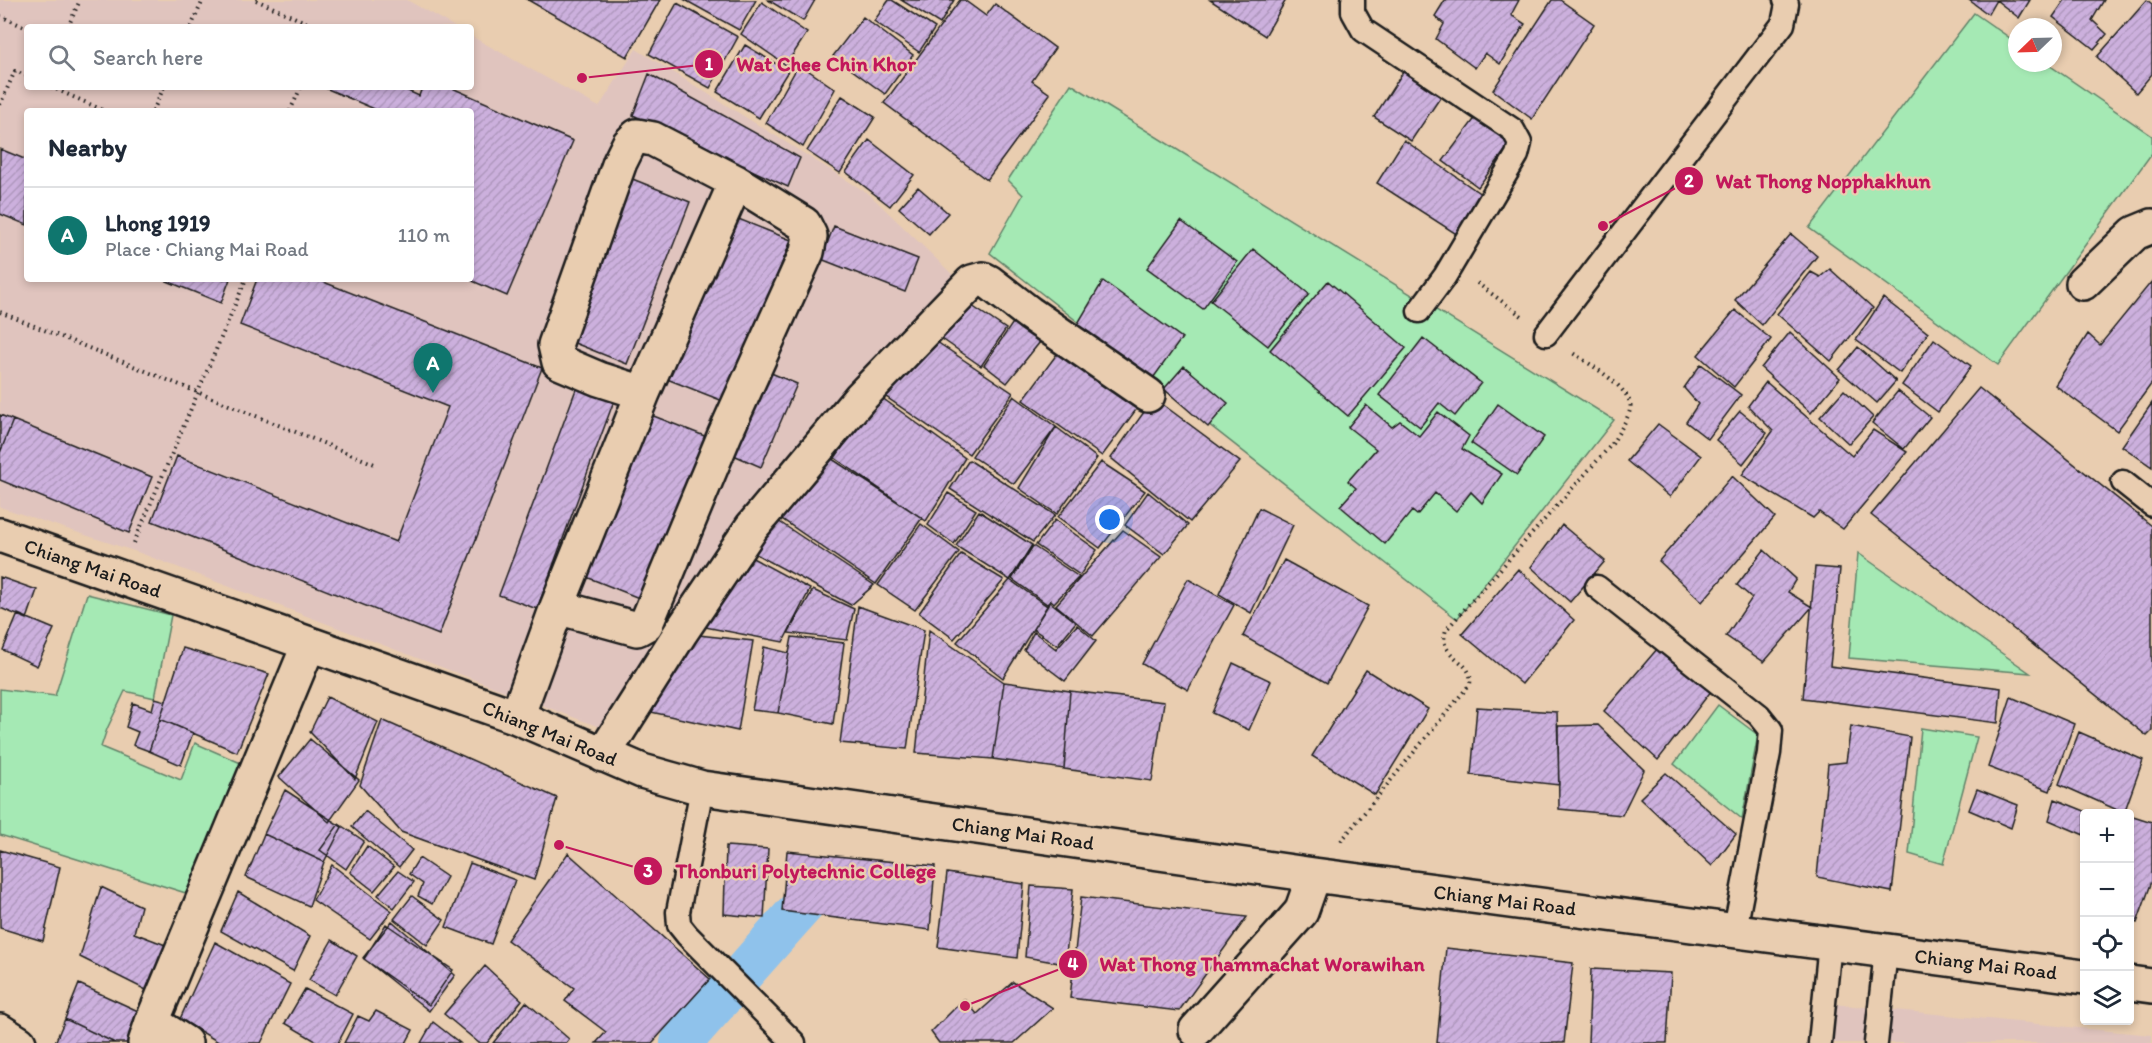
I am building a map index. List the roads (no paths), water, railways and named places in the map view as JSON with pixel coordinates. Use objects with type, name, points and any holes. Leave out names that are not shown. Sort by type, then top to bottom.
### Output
[{"type":"street","points":[[558,607],[637,629],[646,624],[725,434],[807,252],[810,236],[804,224],[736,182],[653,139],[637,136],[629,144],[620,162],[555,345],[559,362],[599,380],[643,393]]},
{"type":"street","points":[[518,717],[558,607],[643,393],[736,182]]},
{"type":"street","points":[[2083,284],[2135,233],[2152,226]]},
{"type":"street","points":[[603,755],[681,632],[752,527],[860,398],[972,282],[983,279],[989,282],[1029,313],[1148,395]]},
{"type":"street","name":"Chiang Mai Road","points":[[0,536],[518,717],[642,771],[702,788],[1314,875],[2080,976]]},
{"type":"street","points":[[184,1043],[149,1032],[309,644]]},
{"type":"street","points":[[1196,1030],[1301,912],[1314,875]]},
{"type":"street","points":[[2134,984],[2152,986]]},
{"type":"street","points":[[0,1031],[19,1043]]},
{"type":"lane","points":[[1353,0],[1353,12],[1363,30],[1513,130],[1520,143],[1517,155],[1445,276],[1421,308]]},
{"type":"lane","points":[[1546,334],[1783,24],[1787,4],[1785,0]]},
{"type":"lane","points":[[2123,482],[2152,505]]},
{"type":"lane","points":[[1597,587],[1759,715],[1771,730],[1769,753],[1736,924],[1740,930]]},
{"type":"lane","points":[[702,788],[678,912],[679,925],[724,974],[794,1043]]},
{"type":"lane","points":[[1820,1043],[1830,943]]},
{"type":"lane","points":[[1876,1043],[1886,951]]},
{"type":"waterway","points":[[681,1043],[805,903]]},
{"type":"place","name":"Wat Chee Chin Khor","points":[[582,78]]},
{"type":"place","name":"Wat Thong Nopphakhun","points":[[1603,226]]},
{"type":"place","name":"Lhong 1919","points":[[433,393]]},
{"type":"place","name":"Thonburi Polytechnic College","points":[[559,845]]},
{"type":"place","name":"Wat Thong Thammachat Worawihan","points":[[965,1006]]}]
